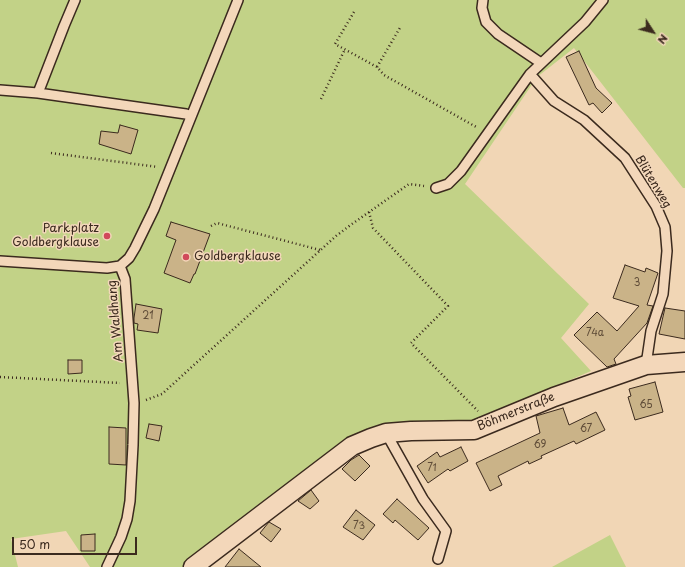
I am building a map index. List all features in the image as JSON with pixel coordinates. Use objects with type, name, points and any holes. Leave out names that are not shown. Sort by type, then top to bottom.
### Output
[{"type":"street","name":"Böhmerstraße","points":[[193,567],[352,446],[371,438],[386,433],[411,431],[474,430],[554,397],[646,365],[685,362]]},
{"type":"lane","points":[[38,93],[75,0]]},
{"type":"lane","name":"Am Waldhang","points":[[107,567],[121,537],[127,519],[130,501],[134,403],[125,278],[120,266],[129,258],[136,248],[154,208],[238,0]]},
{"type":"lane","points":[[483,0],[482,8],[486,22],[498,34],[541,62]]},
{"type":"lane","points":[[436,188],[448,184],[461,171],[530,74],[585,22],[603,0]]},
{"type":"lane","name":"Blütenweg","points":[[530,74],[554,101],[584,120],[625,158],[656,206],[665,227],[667,251],[663,294],[651,331],[646,365]]},
{"type":"lane","points":[[0,90],[38,93],[186,114],[191,116]]},
{"type":"lane","points":[[0,261],[107,268],[120,266]]},
{"type":"lane","points":[[386,433],[423,499],[446,531],[438,559]]},
{"type":"path","points":[[354,12],[335,44],[377,67],[384,75],[488,134]]},
{"type":"path","points":[[377,67],[401,26]]},
{"type":"path","points":[[321,99],[345,49]]},
{"type":"path","points":[[51,153],[170,168]]},
{"type":"path","points":[[134,403],[148,400],[162,394],[336,236],[368,212],[409,184],[436,188]]},
{"type":"path","points":[[368,212],[373,228],[448,306],[411,343],[475,408],[488,424]]},
{"type":"path","points":[[211,226],[217,223],[321,251]]},
{"type":"path","points":[[0,377],[132,384]]},
{"type":"green space","points":[[0,0],[685,0],[685,188],[683,188],[574,48],[537,77],[465,184],[589,304],[561,338],[591,371],[468,424],[372,432],[193,567],[90,567],[66,531],[11,539],[18,567],[0,567]]},
{"type":"green space","points":[[610,535],[626,567],[552,567]]},
{"type":"building","points":[[579,51],[596,88],[612,103],[602,113],[593,103],[589,105],[566,57]]},
{"type":"building","points":[[120,125],[138,130],[131,154],[99,144],[101,131],[118,133]]},
{"type":"building","name":"Goldbergklause","points":[[171,222],[210,234],[195,274],[190,283],[164,273],[176,240],[166,236]]},
{"type":"building","points":[[625,265],[645,272],[646,268],[658,273],[647,305],[653,306],[647,323],[614,359],[616,364],[607,367],[574,335],[597,312],[617,331],[639,306],[613,298]]},
{"type":"building","points":[[136,304],[162,309],[158,333],[137,330],[138,324],[134,323]]},
{"type":"building","points":[[665,308],[685,311],[685,339],[659,334]]},
{"type":"building","points":[[68,360],[82,360],[82,373],[68,374]]},
{"type":"building","points":[[655,382],[663,412],[635,420],[628,397],[631,396],[629,389]]},
{"type":"building","points":[[563,408],[569,425],[596,412],[605,430],[576,444],[574,441],[541,456],[542,458],[529,464],[528,461],[498,476],[502,485],[490,491],[476,463],[540,433],[536,416]]},
{"type":"building","points":[[149,424],[162,426],[159,441],[146,438]]},
{"type":"building","points":[[109,427],[126,428],[126,465],[109,464]]},
{"type":"building","points":[[461,447],[468,461],[450,471],[448,469],[428,483],[417,466],[437,452],[440,457]]},
{"type":"building","points":[[359,455],[370,466],[355,481],[342,469],[351,460]]},
{"type":"building","points":[[311,490],[319,501],[310,509],[298,501]]},
{"type":"building","points":[[397,499],[429,528],[418,540],[395,520],[393,523],[383,514]]},
{"type":"building","points":[[356,510],[375,525],[363,540],[343,527]]},
{"type":"building","points":[[269,522],[281,529],[271,542],[260,533]]},
{"type":"building","points":[[95,534],[95,551],[81,551],[81,535]]},
{"type":"building","points":[[239,549],[261,567],[225,567]]},
{"type":"place","name":"Parkplatz Goldbergklause","points":[[107,236]]},
{"type":"place","name":"Goldbergklause","points":[[186,257]]}]
